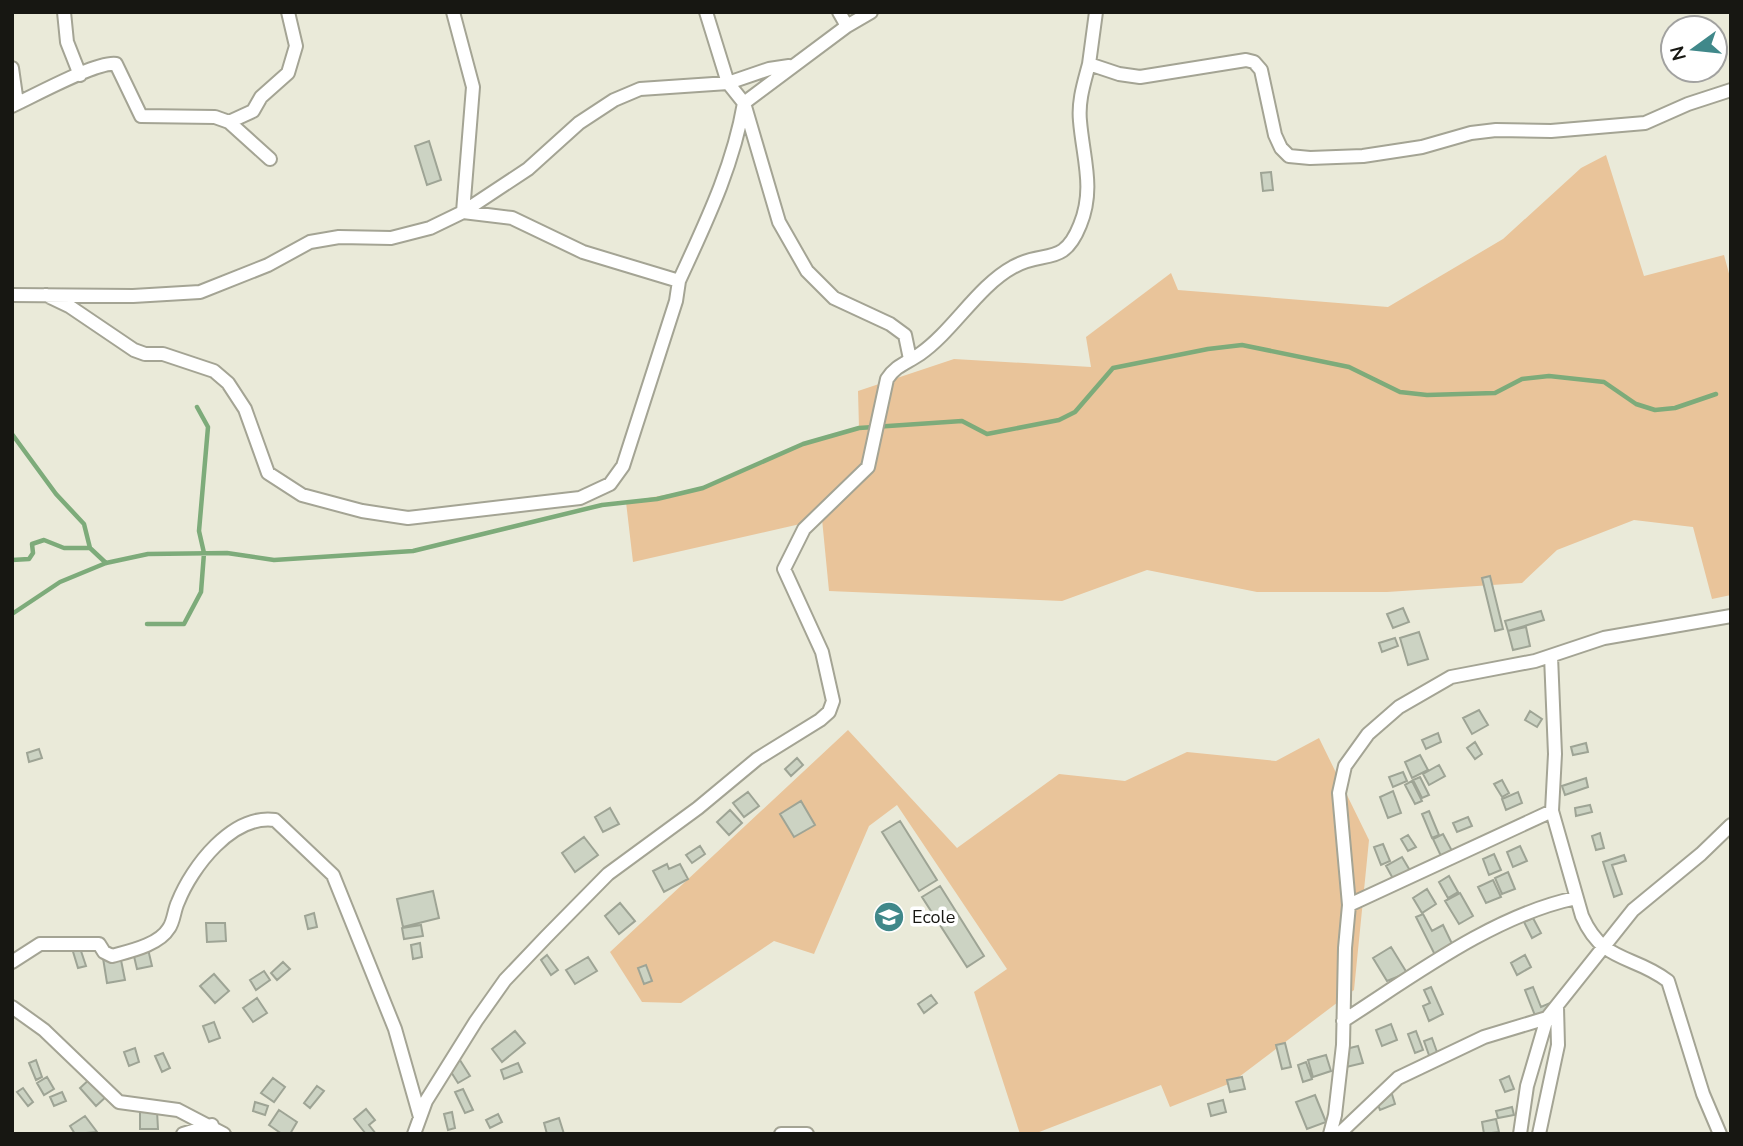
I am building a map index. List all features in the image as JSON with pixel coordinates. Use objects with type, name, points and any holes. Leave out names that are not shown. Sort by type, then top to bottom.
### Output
[{"type":"street","points":[[64,12],[67,43],[80,75]]},
{"type":"street","points":[[229,122],[253,111],[261,97],[288,73],[296,46],[288,12]]},
{"type":"street","points":[[453,12],[473,87],[463,212]]},
{"type":"street","points":[[706,12],[728,83],[744,103],[779,222],[807,271],[834,298],[890,324],[905,335],[910,348],[910,359]]},
{"type":"street","points":[[839,12],[847,26]]},
{"type":"street","points":[[46,295],[69,306],[134,350],[145,354],[163,354],[214,371],[228,383],[244,409],[268,473],[302,495],[362,512],[408,518],[580,498],[610,484],[622,466],[676,301],[680,281],[733,156],[744,103],[789,66],[871,12]]},
{"type":"street","points":[[414,1134],[440,1078],[506,980],[608,874],[698,808],[757,759],[829,712],[833,701],[822,652],[784,569],[804,528],[864,473],[887,379],[893,370],[919,355],[1013,266],[1052,258],[1063,252],[1073,241],[1088,199],[1088,167],[1080,118],[1081,91],[1097,12]]},
{"type":"street","points":[[1088,64],[1131,77],[1246,60],[1254,62],[1261,70],[1275,135],[1281,148],[1289,156],[1310,158],[1363,156],[1422,147],[1471,133],[1496,130],[1551,131],[1645,123],[1731,90]]},
{"type":"street","points":[[12,68],[15,104],[107,62],[116,64],[141,116],[215,117],[229,122],[264,150],[270,159]]},
{"type":"street","points":[[12,295],[201,292],[268,265],[310,243],[339,237],[391,238],[445,222],[463,212],[528,169],[579,122],[614,100],[640,89],[728,83],[769,69],[789,66]]},
{"type":"street","points":[[463,212],[512,218],[583,252],[680,281]]},
{"type":"street","points":[[1330,1134],[1340,1080],[1349,905],[1339,793],[1345,766],[1368,734],[1399,707],[1451,677],[1551,656],[1604,638],[1731,616]]},
{"type":"street","points":[[1551,656],[1555,754],[1552,811],[1576,898],[1589,932],[1603,948],[1668,981],[1703,1094],[1720,1134]]},
{"type":"street","points":[[1349,905],[1552,811]]},
{"type":"street","points":[[12,962],[40,944],[99,944],[104,952],[112,956],[161,937],[169,928],[178,901],[190,881],[215,848],[242,827],[264,819],[275,820],[333,875],[395,1029],[420,1117]]},
{"type":"street","points":[[1520,1134],[1527,1086],[1547,1018],[1633,910],[1701,854],[1731,825]]},
{"type":"street","points":[[1343,1021],[1495,928],[1532,909],[1576,898]]},
{"type":"street","points":[[12,1007],[44,1030],[119,1102],[178,1110],[212,1125],[224,1134]]},
{"type":"street","points":[[1539,1134],[1551,1088],[1558,1045],[1557,1007]]},
{"type":"street","points":[[1339,1134],[1398,1078],[1484,1037],[1547,1018]]},
{"type":"street","points":[[183,1134],[212,1125]]},
{"type":"street","points":[[781,1134],[807,1134]]},
{"type":"shaded area","points":[[1606,155],[1644,276],[1724,255],[1731,281],[1731,595],[1712,599],[1693,527],[1634,520],[1557,550],[1522,583],[1387,592],[1257,592],[1147,570],[1062,601],[829,591],[822,519],[633,562],[626,502],[703,488],[803,444],[859,428],[858,391],[954,359],[1091,367],[1086,337],[1171,273],[1178,290],[1388,307],[1503,239],[1581,168]]},
{"type":"shaded area","points":[[848,730],[957,848],[1059,774],[1125,781],[1187,752],[1276,761],[1319,738],[1369,840],[1354,990],[1231,1083],[1170,1107],[1161,1085],[1034,1134],[1020,1134],[974,992],[1007,969],[897,805],[869,826],[814,954],[774,941],[681,1003],[642,1002],[610,952]]},
{"type":"building","points":[[429,141],[441,180],[427,185],[415,146]]},
{"type":"building","points":[[1271,172],[1273,190],[1263,191],[1261,173]]},
{"type":"building","points":[[1490,576],[1503,629],[1495,631],[1482,578]]},
{"type":"building","points":[[1403,608],[1409,622],[1393,628],[1387,614]]},
{"type":"building","points":[[1541,611],[1544,620],[1508,631],[1505,621]]},
{"type":"building","points":[[1526,627],[1530,646],[1513,650],[1508,631]]},
{"type":"building","points":[[1419,632],[1428,659],[1408,665],[1400,638]]},
{"type":"building","points":[[1395,638],[1398,646],[1382,652],[1379,643]]},
{"type":"building","points":[[1479,710],[1488,725],[1472,734],[1463,718]]},
{"type":"building","points":[[1530,711],[1542,719],[1537,727],[1525,720]]},
{"type":"building","points":[[1438,733],[1441,742],[1426,749],[1422,740]]},
{"type":"building","points":[[1475,742],[1482,754],[1475,759],[1467,748]]},
{"type":"building","points":[[1586,743],[1588,752],[1573,755],[1571,747]]},
{"type":"building","points":[[39,749],[42,758],[29,762],[27,753]]},
{"type":"building","points":[[1420,755],[1428,770],[1412,778],[1405,762]]},
{"type":"building","points":[[797,758],[803,765],[791,776],[785,769]]},
{"type":"building","points":[[1439,765],[1445,776],[1429,785],[1423,774]]},
{"type":"building","points":[[1403,772],[1407,781],[1393,787],[1389,777]]},
{"type":"building","points":[[1420,777],[1429,795],[1422,798],[1413,780]]},
{"type":"building","points":[[1586,778],[1588,787],[1565,795],[1562,786]]},
{"type":"building","points":[[1502,780],[1509,793],[1502,797],[1494,784]]},
{"type":"building","points":[[1412,781],[1422,801],[1415,804],[1405,785]]},
{"type":"building","points":[[1393,791],[1401,813],[1388,818],[1380,797]]},
{"type":"building","points":[[748,792],[759,806],[744,817],[733,803]]},
{"type":"building","points":[[1518,792],[1522,803],[1506,810],[1502,799]]},
{"type":"building","points":[[801,801],[815,825],[794,837],[780,814]]},
{"type":"building","points":[[1590,805],[1592,812],[1576,816],[1575,808]]},
{"type":"building","points":[[610,808],[619,824],[603,832],[595,817]]},
{"type":"building","points":[[730,810],[742,823],[729,835],[717,822]]},
{"type":"building","points":[[1429,811],[1439,835],[1432,838],[1422,814]]},
{"type":"building","points":[[1468,817],[1472,826],[1457,832],[1453,823]]},
{"type":"building","points":[[900,821],[937,880],[919,891],[882,832]]},
{"type":"building","points":[[1600,833],[1604,848],[1596,850],[1592,836]]},
{"type":"building","points":[[1443,834],[1452,851],[1441,856],[1433,839]]},
{"type":"building","points":[[1408,835],[1416,847],[1408,851],[1401,839]]},
{"type":"building","points":[[584,837],[598,855],[575,872],[562,853]]},
{"type":"building","points":[[1383,844],[1390,861],[1381,865],[1374,847]]},
{"type":"building","points":[[700,846],[705,854],[692,863],[686,855]]},
{"type":"building","points":[[1520,846],[1527,861],[1513,867],[1507,852]]},
{"type":"building","points":[[1494,854],[1501,870],[1489,875],[1483,859]]},
{"type":"building","points":[[1624,855],[1626,861],[1612,865],[1622,894],[1614,897],[1603,862]]},
{"type":"building","points":[[1402,857],[1412,874],[1396,884],[1386,866]]},
{"type":"building","points":[[667,864],[669,869],[680,864],[688,879],[664,892],[653,871]]},
{"type":"building","points":[[1508,872],[1515,889],[1502,894],[1495,878]]},
{"type":"building","points":[[1449,876],[1458,892],[1448,898],[1439,882]]},
{"type":"building","points":[[1493,880],[1501,897],[1486,903],[1478,887]]},
{"type":"building","points":[[940,886],[984,956],[967,967],[922,897]]},
{"type":"building","points":[[1427,889],[1436,904],[1422,913],[1413,898]]},
{"type":"building","points":[[433,891],[439,918],[403,927],[397,899]]},
{"type":"building","points":[[1460,893],[1473,916],[1459,924],[1445,901]]},
{"type":"building","points":[[620,903],[635,921],[619,934],[605,916]]},
{"type":"building","points":[[314,913],[317,927],[308,929],[305,916]]},
{"type":"building","points":[[1423,914],[1432,931],[1443,925],[1456,952],[1438,961],[1416,917]]},
{"type":"building","points":[[1533,918],[1541,933],[1532,938],[1524,922]]},
{"type":"building","points":[[206,923],[225,923],[226,941],[207,942]]},
{"type":"building","points":[[421,925],[423,936],[404,939],[402,928]]},
{"type":"building","points":[[78,942],[86,966],[78,968],[71,945]]},
{"type":"building","points":[[420,943],[422,957],[413,959],[411,945]]},
{"type":"building","points":[[1391,947],[1407,973],[1387,981],[1373,958]]},
{"type":"building","points":[[148,949],[152,966],[137,969],[133,952]]},
{"type":"building","points":[[120,955],[125,980],[107,983],[103,958]]},
{"type":"building","points":[[547,955],[558,970],[551,975],[541,960]]},
{"type":"building","points":[[1525,955],[1531,967],[1517,975],[1511,963]]},
{"type":"building","points":[[588,957],[597,971],[575,984],[566,970]]},
{"type":"building","points":[[283,962],[290,969],[277,980],[271,973]]},
{"type":"building","points":[[646,965],[652,981],[644,984],[638,968]]},
{"type":"building","points":[[264,971],[270,980],[256,990],[250,980]]},
{"type":"building","points":[[214,974],[229,991],[215,1003],[200,986]]},
{"type":"building","points":[[1431,987],[1443,1014],[1429,1021],[1423,1006],[1430,1003],[1424,990]]},
{"type":"building","points":[[1533,987],[1541,1007],[1550,1003],[1553,1011],[1536,1018],[1525,990]]},
{"type":"building","points":[[931,995],[937,1003],[924,1013],[918,1004]]},
{"type":"building","points":[[257,998],[267,1013],[253,1022],[243,1008]]},
{"type":"building","points":[[214,1022],[220,1038],[209,1042],[203,1026]]},
{"type":"building","points":[[1391,1024],[1397,1040],[1382,1046],[1376,1030]]},
{"type":"building","points":[[515,1031],[525,1043],[502,1062],[492,1049]]},
{"type":"building","points":[[1416,1031],[1423,1050],[1415,1053],[1408,1034]]},
{"type":"building","points":[[1432,1038],[1438,1055],[1430,1058],[1424,1041]]},
{"type":"building","points":[[1285,1043],[1291,1067],[1282,1069],[1276,1045]]},
{"type":"building","points":[[1358,1046],[1363,1063],[1342,1068],[1338,1051]]},
{"type":"building","points":[[135,1048],[139,1062],[129,1066],[124,1052]]},
{"type":"building","points":[[163,1053],[170,1068],[162,1072],[155,1056]]},
{"type":"building","points":[[1326,1055],[1331,1071],[1313,1077],[1308,1060]]},
{"type":"building","points":[[458,1057],[470,1076],[458,1083],[446,1064]]},
{"type":"building","points":[[36,1060],[42,1077],[36,1080],[29,1063]]},
{"type":"building","points":[[1306,1062],[1312,1079],[1303,1082],[1298,1065]]},
{"type":"building","points":[[518,1063],[522,1072],[504,1079],[501,1070]]},
{"type":"building","points":[[1509,1076],[1514,1089],[1505,1092],[1500,1080]]},
{"type":"building","points":[[47,1077],[54,1089],[44,1095],[37,1083]]},
{"type":"building","points":[[92,1077],[108,1095],[96,1106],[80,1088]]},
{"type":"building","points":[[1242,1077],[1245,1089],[1230,1092],[1227,1080]]},
{"type":"building","points":[[273,1078],[285,1087],[274,1102],[261,1093]]},
{"type":"building","points":[[317,1086],[324,1091],[310,1108],[304,1103]]},
{"type":"building","points":[[23,1088],[33,1102],[28,1106],[17,1092]]},
{"type":"building","points":[[463,1089],[473,1110],[465,1113],[455,1092]]},
{"type":"building","points":[[1391,1091],[1395,1104],[1380,1110],[1375,1097]]},
{"type":"building","points":[[62,1092],[66,1101],[54,1106],[50,1097]]},
{"type":"building","points":[[1315,1095],[1326,1122],[1307,1129],[1296,1102]]},
{"type":"building","points":[[1223,1100],[1226,1112],[1211,1116],[1208,1104]]},
{"type":"building","points":[[255,1102],[268,1106],[265,1115],[253,1111]]},
{"type":"building","points":[[1512,1107],[1514,1115],[1498,1118],[1496,1111]]},
{"type":"building","points":[[366,1109],[375,1120],[369,1125],[376,1134],[366,1134],[354,1119]]},
{"type":"building","points":[[279,1110],[297,1122],[290,1134],[282,1134],[269,1125]]},
{"type":"building","points":[[140,1111],[157,1111],[158,1129],[140,1129]]},
{"type":"building","points":[[452,1112],[455,1128],[448,1130],[444,1114]]},
{"type":"building","points":[[498,1114],[502,1122],[490,1128],[486,1120]]},
{"type":"building","points":[[85,1116],[97,1132],[75,1134],[70,1126]]},
{"type":"building","points":[[559,1118],[564,1134],[547,1134],[544,1123]]},
{"type":"building","points":[[1496,1119],[1499,1132],[1484,1134],[1482,1122]]},
{"type":"waterway","points":[[12,614],[60,582],[106,563],[148,554],[227,553],[274,560],[413,551],[602,505],[657,499],[703,488],[803,444],[859,428],[962,421],[987,434],[1059,420],[1075,412],[1113,368],[1208,349],[1242,345],[1349,367],[1400,392],[1427,395],[1495,393],[1522,379],[1549,376],[1604,382],[1636,404],[1655,410],[1675,408],[1716,394]]},
{"type":"waterway","points":[[147,624],[184,624],[201,592],[204,553],[199,531],[208,427],[197,407]]},
{"type":"waterway","points":[[12,434],[56,494],[84,524],[90,548]]},
{"type":"waterway","points":[[12,560],[29,559],[33,553],[32,544],[44,540],[64,548],[90,548],[106,563]]},
{"type":"place","name":"Ecole","points":[[889,917]]}]
